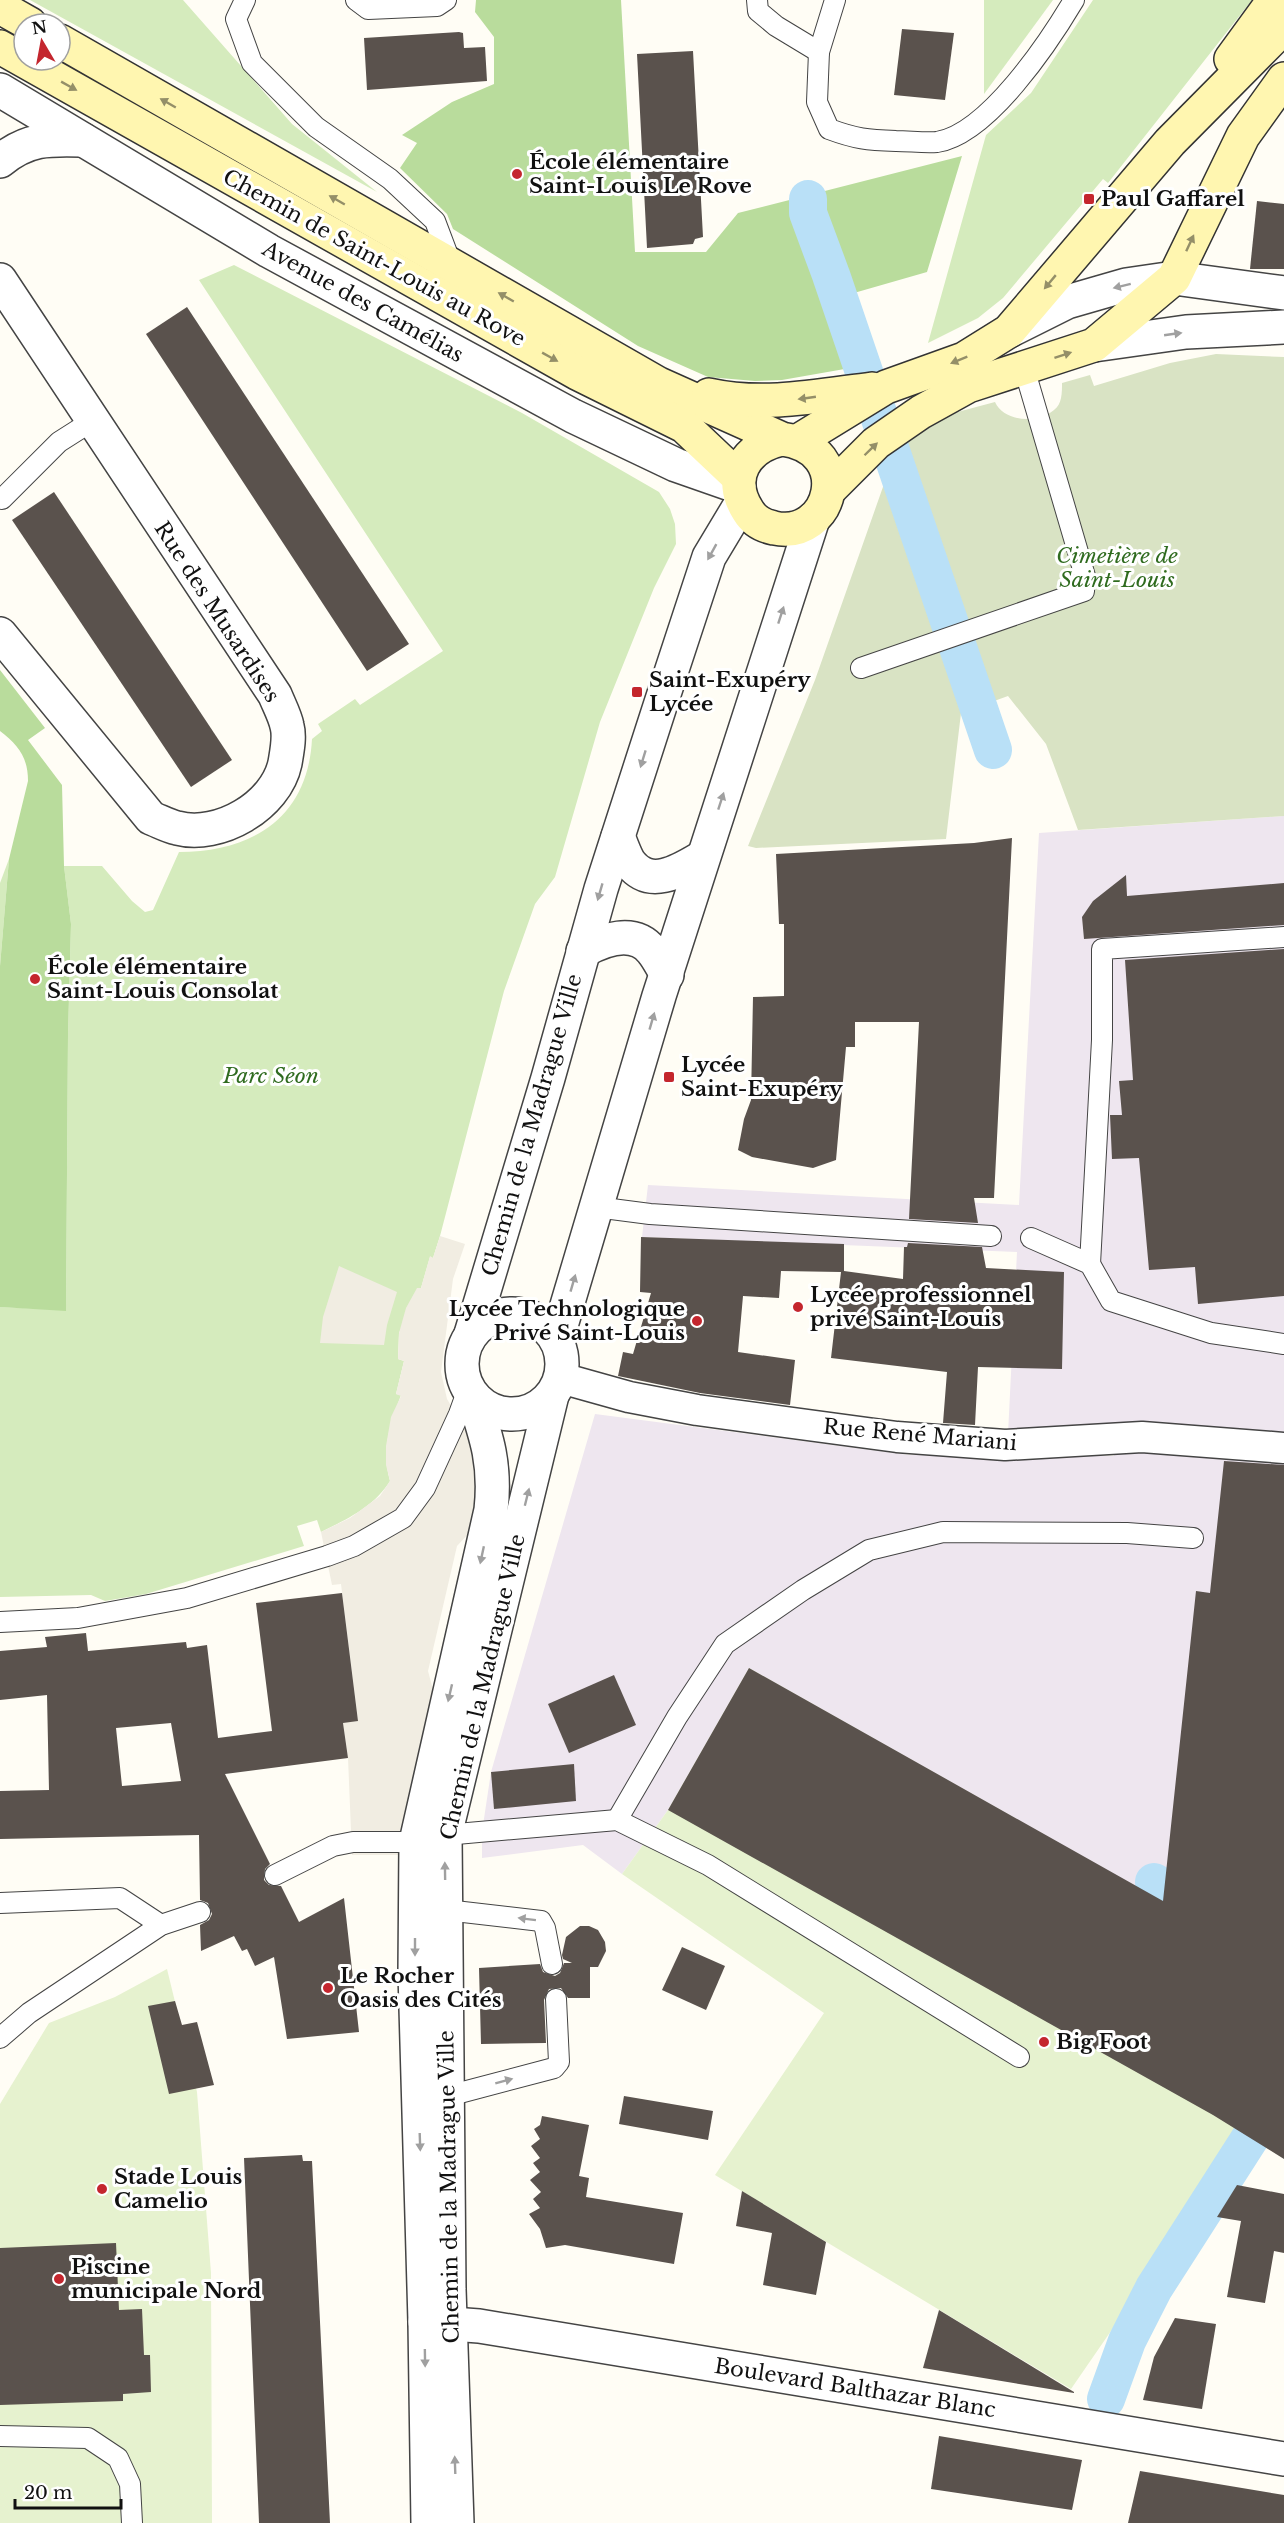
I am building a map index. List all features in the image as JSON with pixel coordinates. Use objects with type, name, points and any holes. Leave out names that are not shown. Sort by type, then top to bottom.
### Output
[{"type":"main road","points":[[1009,331],[1170,142],[1203,100],[1257,20],[1274,0]]},
{"type":"main road","points":[[1170,142],[1284,27]]},
{"type":"main road","name":"Chemin de Saint-Louis au Rove","points":[[0,48],[577,373],[684,426],[740,489],[752,516],[765,526],[782,530],[798,527],[813,519]]},
{"type":"main road","name":"Chemin de Saint-Louis au Rove","points":[[72,48],[659,384],[811,449],[822,460],[828,475],[829,490]]},
{"type":"main road","points":[[813,519],[824,506],[829,490],[876,443],[921,412],[968,386],[1094,345],[1174,278],[1243,136],[1284,79]]},
{"type":"main road","name":"Chemin de Saint-Louis au Rove","points":[[740,489],[744,463],[754,451],[767,443],[790,440],[886,387],[964,359],[1009,331]]},
{"type":"main road","name":"Chemin de Saint-Louis au Rove","points":[[659,384],[735,401],[791,400],[886,387]]},
{"type":"street","name":"Avenue des Camélias","points":[[0,90],[268,251],[573,416],[676,465],[740,489]]},
{"type":"street","points":[[0,161],[29,143],[50,139],[85,140]]},
{"type":"street","name":"Chemin de Saint-Louis au Rove","points":[[1009,331],[1067,303],[1126,285],[1174,278],[1284,293]]},
{"type":"street","name":"Rue des Musardises","points":[[0,280],[275,695],[288,727],[283,772],[270,795],[251,812],[231,822],[208,828],[178,829],[151,818],[0,634]]},
{"type":"street","points":[[1094,345],[1186,332],[1284,327]]},
{"type":"street","name":"Chemin de la Madrague Ville","points":[[471,1334],[618,837],[709,557],[740,489]]},
{"type":"street","points":[[557,1339],[703,857],[813,519]]},
{"type":"street","points":[[618,837],[630,863],[643,874],[660,877],[677,873],[703,857]]},
{"type":"street","name":"Chemin de la Madrague Ville","points":[[583,951],[602,940],[627,937],[651,948],[667,975]]},
{"type":"street","points":[[515,1314],[532,1317],[546,1326],[557,1339],[563,1358],[557,1386],[541,1405],[527,1412],[512,1414],[497,1412],[484,1406],[470,1392],[462,1375],[464,1347],[471,1334],[483,1322],[498,1315],[515,1314]]},
{"type":"street","name":"Chemin de la Madrague Ville","points":[[428,2523],[448,2096],[446,1910],[430,1839],[557,1386]]},
{"type":"street","name":"Rue René Mariani","points":[[557,1386],[697,1410],[897,1437],[1005,1445],[1142,1437],[1284,1448]]},
{"type":"street","name":"Chemin de la Madrague Ville","points":[[458,2523],[438,2322],[416,1983],[430,1839],[491,1510],[494,1482],[488,1445],[470,1392]]},
{"type":"street","name":"Boulevard Balthazar Blanc","points":[[438,2322],[1284,2459]]},
{"type":"lane","points":[[245,0],[236,19],[252,63],[316,127],[390,179],[435,221],[452,266]]},
{"type":"lane","points":[[356,0],[368,9],[437,6],[446,0]]},
{"type":"lane","points":[[757,0],[758,11],[776,26],[819,52]]},
{"type":"lane","points":[[835,0],[819,52],[817,102],[829,129],[856,139],[938,142],[963,131],[993,109],[1044,47],[1074,0]]},
{"type":"lane","points":[[861,668],[1084,591],[1085,576],[1024,368]]},
{"type":"lane","points":[[2,499],[59,442],[92,421]]},
{"type":"lane","points":[[1284,937],[1102,949],[1102,1040],[1090,1264],[1111,1301],[1210,1333],[1284,1344]]},
{"type":"lane","points":[[596,1207],[650,1214],[991,1236]]},
{"type":"lane","points":[[1031,1238],[1090,1264]]},
{"type":"lane","points":[[0,1622],[78,1618],[188,1598],[327,1556],[354,1545],[403,1518],[425,1488],[470,1392]]},
{"type":"lane","points":[[617,1820],[677,1717],[725,1644],[803,1590],[869,1550],[943,1532],[1127,1533],[1193,1538]]},
{"type":"lane","points":[[275,1875],[333,1846],[353,1842],[430,1839],[617,1820],[708,1865],[1019,2057]]},
{"type":"lane","points":[[0,1903],[120,1898],[161,1925]]},
{"type":"lane","points":[[446,1910],[541,1921],[545,1928],[552,1964]]},
{"type":"lane","points":[[0,2038],[29,2013],[161,1925],[200,1912]]},
{"type":"lane","points":[[448,2096],[554,2068],[559,2062],[556,1999]]},
{"type":"lane","points":[[0,2436],[88,2438],[118,2458],[130,2484],[132,2523]]},
{"type":"shaded area","points":[[1284,816],[1284,1435],[1200,1426],[1008,1434],[1017,1252],[642,1237],[648,1185],[1019,1205],[1039,833]]},
{"type":"shaded area","points":[[440,1236],[465,1244],[453,1279],[441,1372],[447,1399],[473,1443],[482,1519],[457,1546],[428,1671],[436,1701],[404,1855],[352,1855],[348,1758],[343,1723],[358,1720],[341,1584],[332,1585],[321,1532],[350,1518],[380,1496],[390,1481],[386,1465],[386,1446],[391,1417],[401,1396],[396,1394],[404,1361],[398,1359],[399,1333],[406,1308],[417,1288],[421,1288],[430,1256],[433,1258]]},
{"type":"shaded area","points":[[339,1266],[397,1292],[387,1325],[384,1345],[320,1343],[323,1317]]},
{"type":"shaded area","points":[[595,1414],[909,1455],[1114,1456],[1115,1443],[1284,1459],[1284,1970],[749,1669],[668,1810],[622,1874],[583,1845],[482,1858],[482,1832],[491,1772]]},
{"type":"green space","points":[[30,0],[183,0],[292,124],[377,192],[72,23],[72,12],[52,12]]},
{"type":"green space","points":[[476,0],[621,0],[635,252],[706,252],[738,213],[962,156],[927,272],[833,299],[856,367],[782,380],[755,381],[708,377],[638,346],[453,229],[447,214],[400,168],[417,143],[402,135],[452,102],[494,84],[494,37],[475,12]]},
{"type":"green space","points":[[984,0],[1053,0],[984,94]]},
{"type":"green space","points":[[1093,0],[1252,0],[1108,183],[1103,179],[1003,298],[978,318],[928,343],[986,135],[1031,93]]},
{"type":"green space","name":"Parc Séon","points":[[234,265],[522,413],[659,492],[670,509],[675,524],[676,544],[654,588],[600,722],[555,877],[535,904],[504,991],[440,1236],[433,1258],[430,1257],[421,1288],[399,1333],[398,1359],[404,1361],[396,1394],[401,1395],[388,1437],[386,1458],[390,1481],[368,1505],[321,1532],[317,1520],[297,1526],[304,1546],[146,1594],[105,1601],[91,1595],[0,1597],[0,1307],[66,1310],[71,924],[64,866],[102,866],[132,901],[145,912],[153,910],[179,852],[206,850],[253,837],[272,825],[288,809],[300,790],[308,766],[312,739],[322,731],[318,724],[355,699],[360,705],[443,651],[199,280]]},
{"type":"green space","name":"Cimetière de Saint-Louis","points":[[1216,354],[1284,357],[1284,816],[1078,830],[1046,744],[1008,696],[961,713],[946,839],[756,848],[748,846],[815,680],[890,467],[901,446],[935,418],[995,402],[1006,414],[1031,419],[1047,414],[1059,405],[1062,383],[1090,375],[1094,386],[1170,363]]},
{"type":"green space","name":"École élémentaire Saint-Louis Consolat","points":[[0,670],[45,728],[28,740],[62,785],[64,866],[71,924],[66,1311],[0,1307],[0,966],[9,859],[28,773],[21,752],[0,731]]},
{"type":"green space","points":[[9,859],[0,966],[0,883]]},
{"type":"green space","name":"Big Foot","points":[[749,1668],[1284,1970],[1246,2135],[1071,2389],[715,2175],[824,2013],[622,1874],[668,1810]]},
{"type":"green space","name":"Stade Louis Camelio","points":[[167,1969],[197,2092],[211,2273],[212,2523],[0,2523],[0,2104],[49,2023],[115,1997]]},
{"type":"building","points":[[902,29],[954,33],[945,100],[894,95]]},
{"type":"building","points":[[463,33],[464,48],[485,47],[487,81],[367,90],[364,38]]},
{"type":"building","points":[[693,51],[703,237],[695,239],[693,244],[647,248],[637,54]]},
{"type":"building","points":[[1257,201],[1284,204],[1284,269],[1250,269]]},
{"type":"building","points":[[187,307],[409,644],[367,671],[146,334]]},
{"type":"building","points":[[54,492],[232,760],[191,787],[12,520]]},
{"type":"building","points":[[1012,838],[994,1198],[974,1198],[978,1223],[909,1219],[919,1022],[855,1022],[855,1047],[846,1047],[836,1160],[813,1168],[752,1157],[738,1150],[744,1119],[751,1100],[753,997],[784,996],[784,924],[779,924],[776,854],[974,843]]},
{"type":"building","points":[[1126,875],[1127,896],[1284,883],[1284,925],[1084,939],[1082,917],[1093,901]]},
{"type":"building","points":[[1284,949],[1284,1296],[1198,1304],[1195,1267],[1149,1270],[1139,1158],[1112,1159],[1110,1115],[1122,1115],[1119,1081],[1133,1080],[1125,960]]},
{"type":"building","name":"Lycée professionnel privé Saint-Louis","points":[[641,1237],[844,1244],[844,1271],[903,1279],[904,1247],[907,1247],[908,1243],[982,1247],[986,1268],[1064,1272],[1062,1369],[978,1367],[975,1425],[943,1423],[947,1372],[831,1358],[841,1272],[781,1271],[779,1298],[743,1296],[738,1352],[795,1360],[790,1405],[700,1393],[618,1376],[623,1352],[633,1354],[651,1293],[640,1292]]},
{"type":"building","points":[[1224,1461],[1284,1465],[1284,2159],[1213,2115],[668,1810],[749,1668],[1163,1901],[1196,1591],[1210,1593]]},
{"type":"building","points":[[342,1593],[358,1721],[343,1723],[348,1758],[225,1774],[270,1864],[265,1869],[264,1880],[269,1885],[281,1886],[299,1922],[344,1898],[359,2032],[287,2039],[274,1957],[255,1966],[247,1949],[242,1951],[234,1936],[201,1951],[200,1925],[209,1920],[212,1914],[208,1903],[200,1900],[199,1835],[0,1839],[0,1791],[49,1790],[47,1695],[0,1700],[0,1651],[47,1647],[45,1637],[86,1633],[88,1651],[186,1642],[187,1648],[207,1645],[218,1738],[272,1731],[256,1603]],"holes":[[[171,1723],[181,1781],[122,1786],[116,1728]]]},
{"type":"building","points":[[614,1675],[636,1725],[569,1753],[548,1704]]},
{"type":"building","points":[[574,1764],[576,1801],[494,1809],[491,1772]]},
{"type":"building","points":[[580,1926],[589,1926],[598,1930],[605,1942],[606,1951],[598,1967],[590,1967],[590,1998],[568,1998],[561,1988],[549,1989],[544,2000],[546,2043],[481,2044],[479,1968],[540,1964],[543,1972],[555,1976],[560,1973],[564,1963],[572,1963],[563,1959],[562,1955],[566,1937]]},
{"type":"building","points":[[682,1947],[725,1966],[706,2010],[662,1990]]},
{"type":"building","points":[[175,2001],[182,2025],[197,2022],[214,2085],[169,2094],[148,2006]]},
{"type":"building","points":[[624,2096],[713,2111],[708,2140],[619,2124]]},
{"type":"building","points":[[542,2116],[589,2125],[579,2176],[589,2178],[586,2197],[683,2213],[674,2264],[565,2245],[546,2248],[540,2229],[529,2214],[540,2208],[533,2199],[541,2192],[530,2180],[540,2172],[533,2163],[540,2158],[531,2146],[540,2139],[534,2129],[540,2125]]},
{"type":"building","points":[[302,2155],[303,2161],[312,2161],[330,2523],[259,2523],[244,2158]]},
{"type":"building","points":[[1237,2185],[1284,2194],[1284,2253],[1274,2251],[1265,2303],[1227,2297],[1241,2221],[1217,2217]]},
{"type":"building","points":[[742,2191],[826,2242],[816,2295],[763,2285],[772,2233],[736,2226]]},
{"type":"building","name":"Piscine municipale Nord","points":[[116,2243],[119,2310],[142,2309],[144,2355],[150,2355],[151,2392],[123,2394],[123,2401],[0,2405],[0,2248]]},
{"type":"building","points":[[939,2310],[1074,2392],[1074,2393],[923,2368]]},
{"type":"building","points":[[1175,2318],[1216,2324],[1202,2409],[1143,2400],[1154,2357]]},
{"type":"building","points":[[939,2436],[1082,2460],[1072,2510],[931,2489]]},
{"type":"building","points":[[1140,2471],[1284,2495],[1284,2523],[1128,2523]]},
{"type":"waterway","points":[[808,199],[808,213],[993,750]]},
{"type":"waterway","points":[[1154,1882],[1284,1956]]},
{"type":"waterway","points":[[1106,2399],[1127,2341],[1154,2288],[1284,2085]]},
{"type":"place","name":"École élémentaire Saint-Louis Le Rove","points":[[517,174]]},
{"type":"place","name":"Paul Gaffarel","points":[[1089,199]]},
{"type":"place","name":"Saint-Exupéry Lycée","points":[[637,692]]},
{"type":"place","name":"École élémentaire Saint-Louis Consolat","points":[[35,979]]},
{"type":"place","name":"Lycée Saint-Exupéry","points":[[669,1077]]},
{"type":"place","name":"Lycée professionnel privé Saint-Louis","points":[[798,1307]]},
{"type":"place","name":"Lycée Technologique Privé Saint-Louis","points":[[697,1321]]},
{"type":"place","name":"Le Rocher Oasis des Cités","points":[[328,1988]]},
{"type":"place","name":"Big Foot","points":[[1044,2042]]},
{"type":"place","name":"Stade Louis Camelio","points":[[102,2189]]},
{"type":"place","name":"Piscine municipale Nord","points":[[59,2279]]}]
